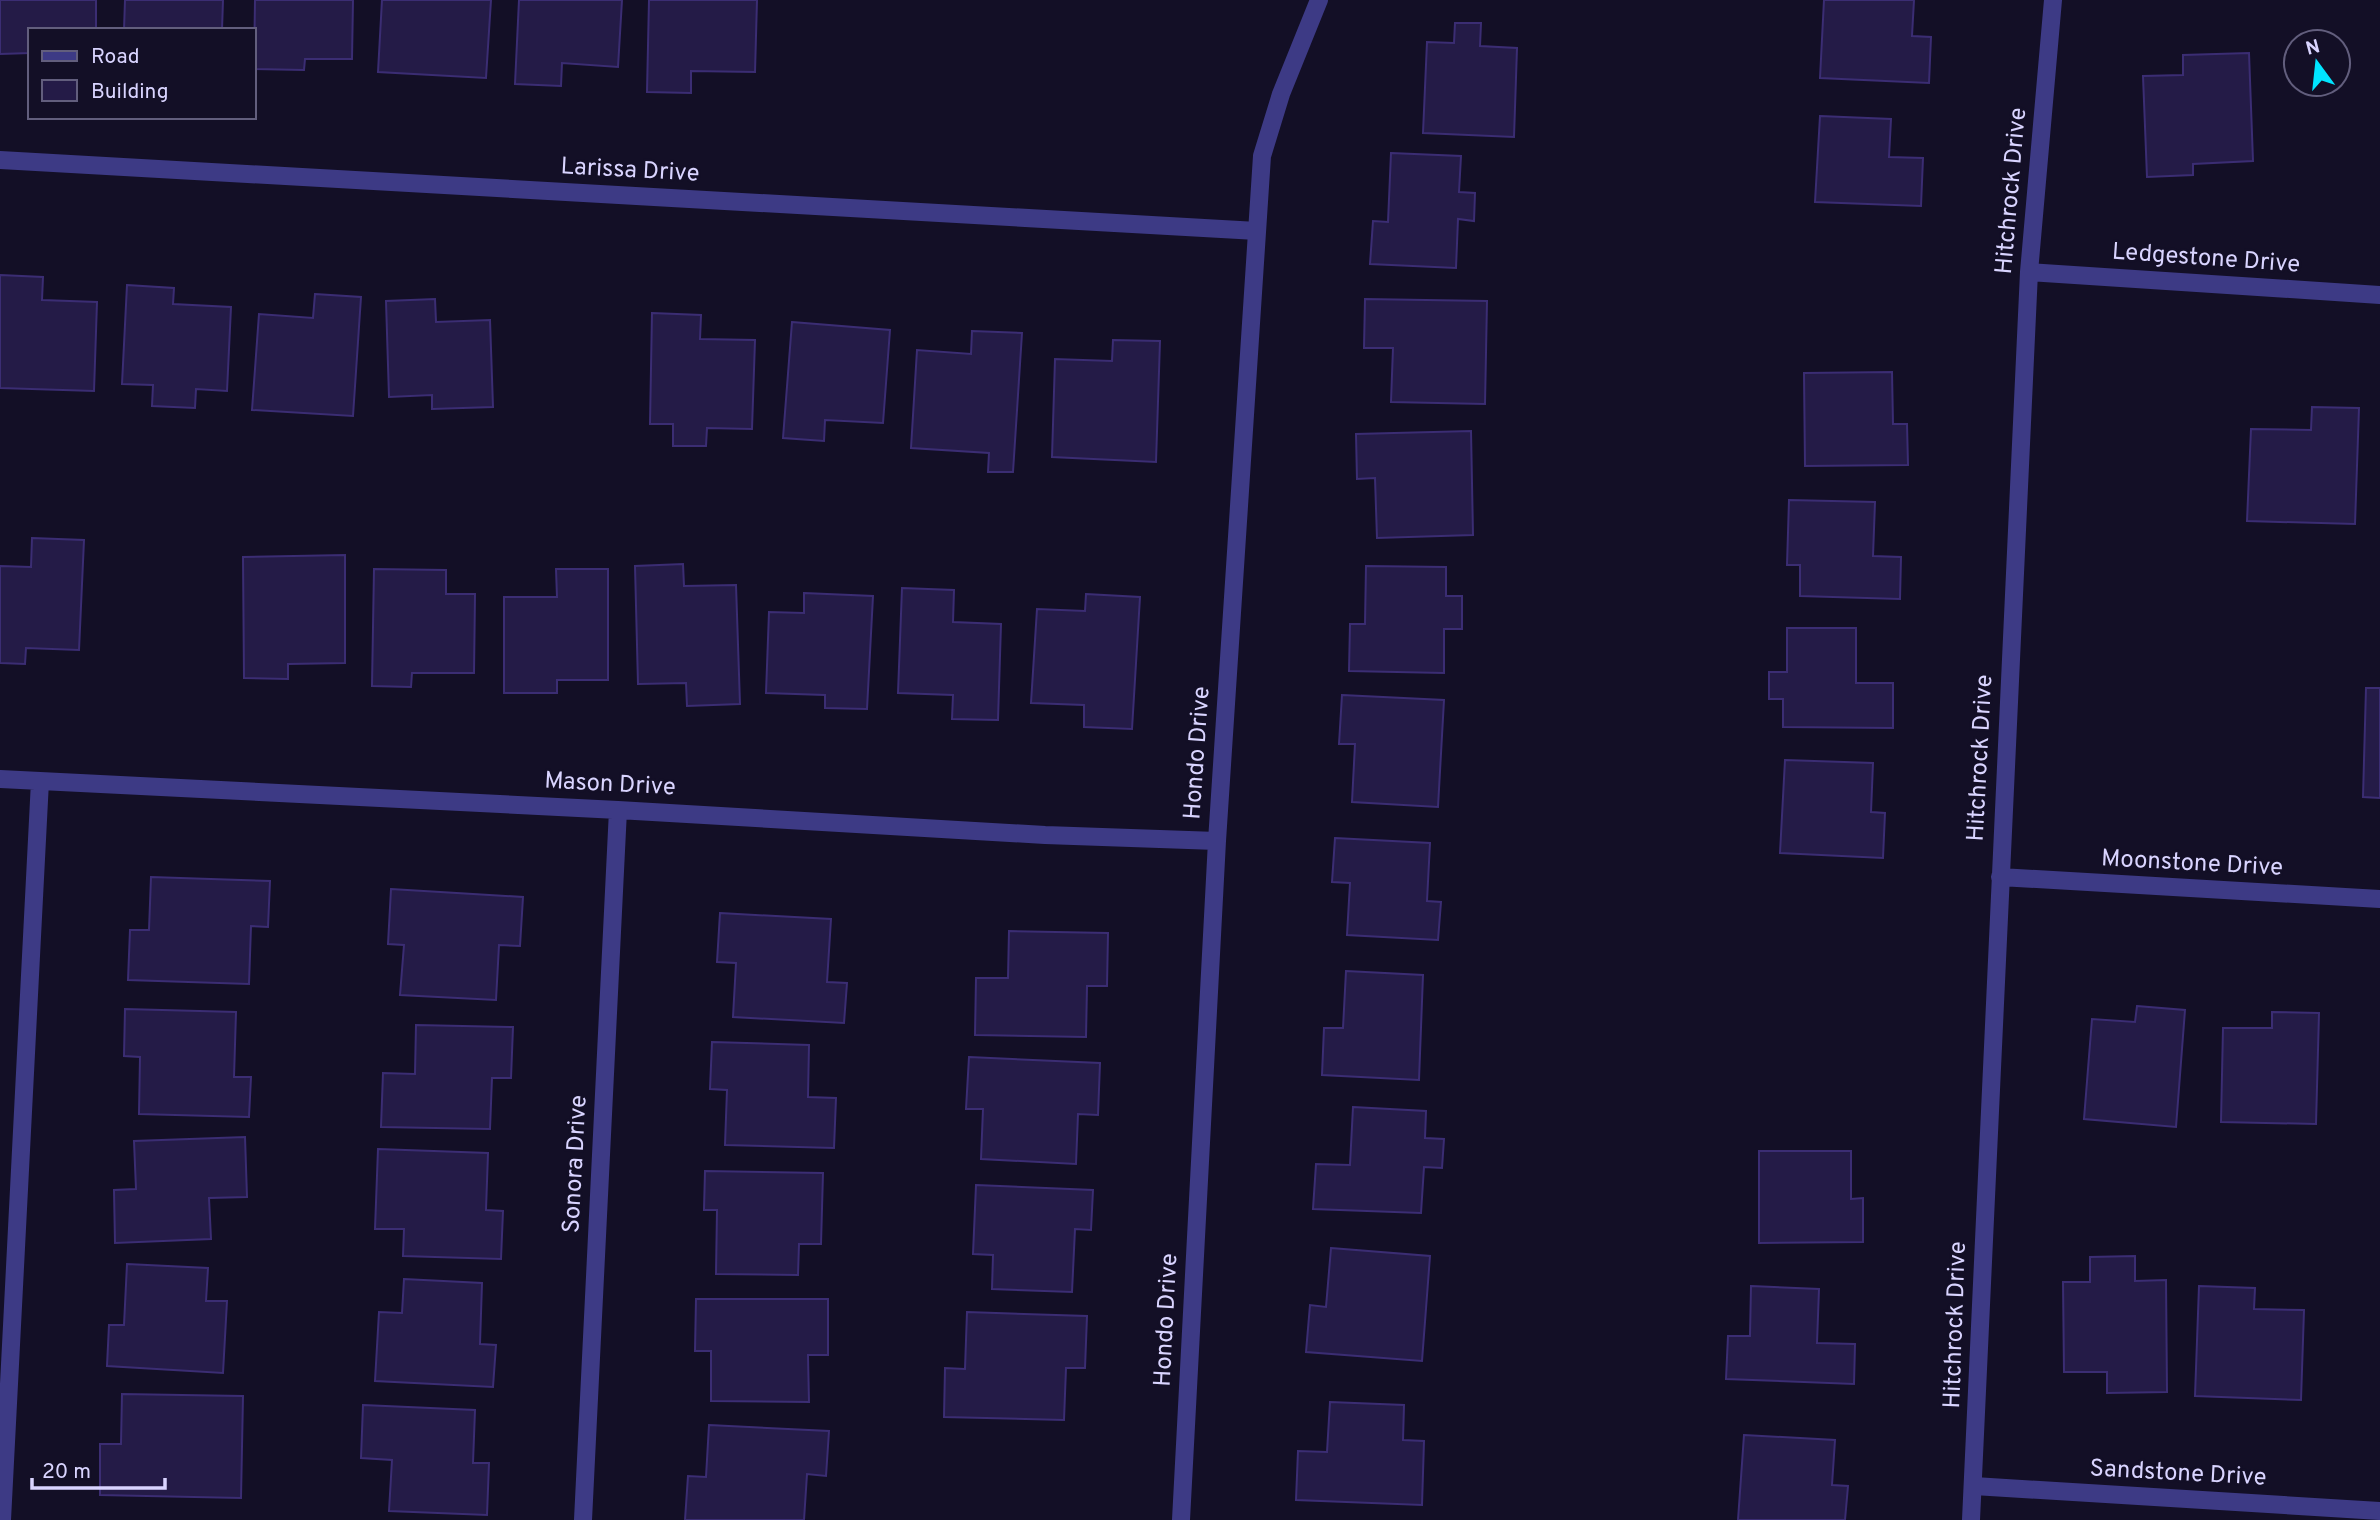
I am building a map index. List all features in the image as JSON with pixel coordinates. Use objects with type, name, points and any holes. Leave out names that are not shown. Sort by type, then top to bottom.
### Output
[{"type":"street","name":"Hondo Drive","points":[[1181,1520],[1217,841],[1262,156],[1281,94],[1319,0]]},
{"type":"street","name":"Hitchrock Drive","points":[[1971,1520],[2029,272],[2053,0]]},
{"type":"street","name":"Larissa Drive","points":[[0,160],[1258,230]]},
{"type":"street","name":"Ledgestone Drive","points":[[2029,272],[2380,295]]},
{"type":"street","name":"Mason Drive","points":[[0,779],[1031,834],[1217,841]]},
{"type":"street","points":[[2,1520],[40,781]]},
{"type":"street","name":"Sonora Drive","points":[[583,1520],[618,810]]},
{"type":"street","name":"Moonstone Drive","points":[[2000,877],[2380,899]]},
{"type":"street","name":"Sandstone Drive","points":[[1974,1486],[2380,1511]]},
{"type":"building","points":[[0,0],[96,0],[96,28],[28,28],[28,53],[0,54]]},
{"type":"building","points":[[125,0],[223,0],[222,28],[124,28]]},
{"type":"building","points":[[255,0],[353,0],[352,59],[305,59],[304,70],[256,69]]},
{"type":"building","points":[[382,0],[491,0],[486,78],[378,72]]},
{"type":"building","points":[[519,0],[622,0],[618,67],[562,63],[561,86],[515,84]]},
{"type":"building","points":[[649,0],[757,0],[755,72],[691,71],[691,93],[647,92]]},
{"type":"building","points":[[1824,0],[1914,0],[1912,36],[1931,37],[1929,83],[1820,78]]},
{"type":"building","points":[[1455,23],[1481,23],[1480,46],[1517,48],[1514,137],[1423,133],[1427,42],[1454,43]]},
{"type":"building","points":[[2249,53],[2253,161],[2193,164],[2193,175],[2147,177],[2143,76],[2183,75],[2183,55]]},
{"type":"building","points":[[1820,116],[1891,119],[1889,157],[1923,158],[1921,206],[1815,202]]},
{"type":"building","points":[[1391,153],[1461,156],[1459,192],[1475,193],[1474,221],[1458,219],[1456,268],[1370,264],[1373,221],[1388,222]]},
{"type":"building","points":[[0,275],[43,277],[42,300],[97,302],[94,391],[0,388]]},
{"type":"building","points":[[127,285],[174,288],[173,304],[231,307],[227,391],[196,389],[195,408],[152,406],[153,385],[122,384]]},
{"type":"building","points":[[315,294],[361,297],[353,416],[252,410],[259,314],[313,318]]},
{"type":"building","points":[[435,299],[436,322],[490,320],[493,407],[432,409],[432,395],[389,397],[386,301]]},
{"type":"building","points":[[1365,299],[1487,301],[1485,404],[1391,402],[1393,348],[1364,348]]},
{"type":"building","points":[[652,313],[701,315],[700,339],[755,340],[752,429],[707,428],[706,446],[673,446],[673,424],[650,424]]},
{"type":"building","points":[[792,322],[890,330],[883,423],[825,420],[824,441],[783,438]]},
{"type":"building","points":[[972,331],[1022,333],[1013,472],[988,472],[989,453],[911,448],[917,350],[971,354]]},
{"type":"building","points":[[1113,340],[1160,341],[1156,462],[1052,457],[1055,359],[1112,361]]},
{"type":"building","points":[[1892,372],[1893,424],[1907,424],[1908,465],[1805,466],[1804,373]]},
{"type":"building","points":[[2312,407],[2359,408],[2355,524],[2247,521],[2251,429],[2311,430]]},
{"type":"building","points":[[1471,431],[1473,535],[1377,538],[1375,478],[1357,479],[1356,434]]},
{"type":"building","points":[[1789,500],[1875,502],[1873,556],[1901,557],[1900,599],[1800,596],[1800,565],[1787,565]]},
{"type":"building","points":[[32,538],[84,540],[79,650],[26,648],[25,664],[0,663],[0,566],[31,567]]},
{"type":"building","points":[[345,555],[345,663],[288,664],[288,679],[244,678],[243,557]]},
{"type":"building","points":[[683,564],[684,586],[736,585],[740,704],[687,706],[686,683],[638,684],[635,566]]},
{"type":"building","points":[[1366,566],[1446,567],[1446,596],[1462,596],[1462,629],[1444,629],[1444,673],[1349,671],[1350,624],[1365,624]]},
{"type":"building","points":[[374,569],[446,570],[446,594],[475,594],[474,673],[412,673],[411,687],[372,686]]},
{"type":"building","points":[[556,569],[608,569],[608,680],[557,680],[557,693],[504,693],[504,597],[557,597]]},
{"type":"building","points":[[902,588],[954,590],[953,622],[1001,624],[998,720],[952,719],[953,695],[898,693]]},
{"type":"building","points":[[804,593],[873,596],[867,709],[825,708],[825,695],[766,693],[769,612],[804,613]]},
{"type":"building","points":[[1086,594],[1140,597],[1132,729],[1084,727],[1084,705],[1031,703],[1037,609],[1085,611]]},
{"type":"building","points":[[1787,628],[1856,628],[1856,683],[1893,683],[1893,728],[1783,727],[1783,699],[1769,699],[1769,672],[1787,672]]},
{"type":"building","points":[[2366,688],[2380,688],[2380,798],[2363,797]]},
{"type":"building","points":[[1342,695],[1444,700],[1438,807],[1352,802],[1355,744],[1339,744]]},
{"type":"building","points":[[1785,760],[1873,763],[1871,812],[1885,813],[1883,858],[1780,853]]},
{"type":"building","points":[[1335,838],[1430,843],[1427,901],[1441,902],[1438,940],[1347,935],[1350,883],[1332,882]]},
{"type":"building","points":[[151,877],[270,881],[268,927],[251,926],[249,984],[128,980],[130,930],[149,930]]},
{"type":"building","points":[[391,889],[523,897],[520,946],[499,945],[496,1000],[400,995],[404,945],[388,944]]},
{"type":"building","points":[[720,913],[831,919],[827,982],[847,983],[844,1023],[733,1017],[736,963],[717,962]]},
{"type":"building","points":[[1009,931],[1108,933],[1107,986],[1087,986],[1086,1037],[975,1035],[976,978],[1008,978]]},
{"type":"building","points":[[1346,971],[1423,975],[1419,1080],[1322,1075],[1324,1028],[1343,1028]]},
{"type":"building","points":[[2137,1006],[2185,1010],[2176,1127],[2084,1119],[2092,1019],[2135,1022]]},
{"type":"building","points":[[125,1009],[236,1012],[234,1077],[251,1077],[249,1117],[139,1114],[140,1057],[124,1056]]},
{"type":"building","points":[[2272,1012],[2319,1013],[2316,1124],[2221,1122],[2223,1028],[2272,1028]]},
{"type":"building","points":[[416,1025],[513,1027],[511,1078],[492,1078],[490,1129],[381,1127],[383,1073],[415,1074]]},
{"type":"building","points":[[712,1042],[809,1045],[808,1097],[836,1098],[834,1148],[725,1145],[727,1090],[710,1089]]},
{"type":"building","points":[[969,1057],[1100,1063],[1098,1115],[1078,1114],[1076,1164],[981,1159],[983,1109],[966,1109]]},
{"type":"building","points":[[1353,1107],[1426,1111],[1425,1138],[1444,1139],[1442,1168],[1424,1167],[1421,1213],[1313,1209],[1316,1164],[1350,1165]]},
{"type":"building","points":[[245,1137],[247,1197],[209,1198],[211,1239],[115,1243],[114,1190],[136,1189],[134,1141]]},
{"type":"building","points":[[378,1149],[488,1153],[486,1210],[503,1211],[501,1259],[403,1256],[404,1229],[375,1229]]},
{"type":"building","points":[[1759,1151],[1851,1151],[1851,1199],[1863,1198],[1863,1242],[1759,1243]]},
{"type":"building","points":[[705,1171],[823,1173],[821,1244],[799,1244],[798,1275],[716,1274],[717,1210],[704,1210]]},
{"type":"building","points":[[976,1185],[1093,1190],[1091,1230],[1075,1229],[1072,1292],[992,1289],[993,1255],[973,1254]]},
{"type":"building","points":[[1331,1248],[1430,1256],[1422,1361],[1306,1352],[1310,1305],[1326,1307]]},
{"type":"building","points":[[2135,1256],[2135,1281],[2166,1280],[2167,1392],[2107,1393],[2107,1372],[2064,1372],[2063,1282],[2090,1282],[2090,1257]]},
{"type":"building","points":[[127,1264],[208,1268],[206,1301],[227,1301],[223,1373],[107,1366],[109,1325],[124,1325]]},
{"type":"building","points":[[404,1279],[482,1283],[480,1344],[496,1345],[493,1387],[375,1381],[379,1312],[402,1313]]},
{"type":"building","points":[[1751,1286],[1819,1289],[1817,1343],[1855,1344],[1854,1384],[1726,1379],[1728,1336],[1750,1336]]},
{"type":"building","points":[[2199,1286],[2255,1288],[2254,1309],[2304,1310],[2301,1400],[2195,1396]]},
{"type":"building","points":[[696,1299],[828,1299],[828,1355],[808,1355],[809,1402],[711,1401],[711,1351],[695,1351]]},
{"type":"building","points":[[967,1312],[1087,1316],[1085,1368],[1066,1368],[1064,1420],[944,1417],[945,1368],[965,1369]]},
{"type":"building","points":[[122,1394],[243,1396],[241,1498],[100,1495],[100,1444],[121,1444]]},
{"type":"building","points":[[1330,1402],[1404,1405],[1403,1440],[1424,1441],[1422,1505],[1296,1500],[1298,1451],[1327,1452]]},
{"type":"building","points":[[363,1405],[475,1410],[473,1463],[489,1463],[487,1515],[389,1511],[392,1460],[361,1458]]},
{"type":"building","points":[[709,1425],[829,1431],[826,1476],[807,1474],[804,1520],[685,1520],[688,1476],[706,1477]]},
{"type":"building","points":[[1744,1435],[1835,1440],[1832,1485],[1848,1486],[1845,1520],[1738,1520]]}]
